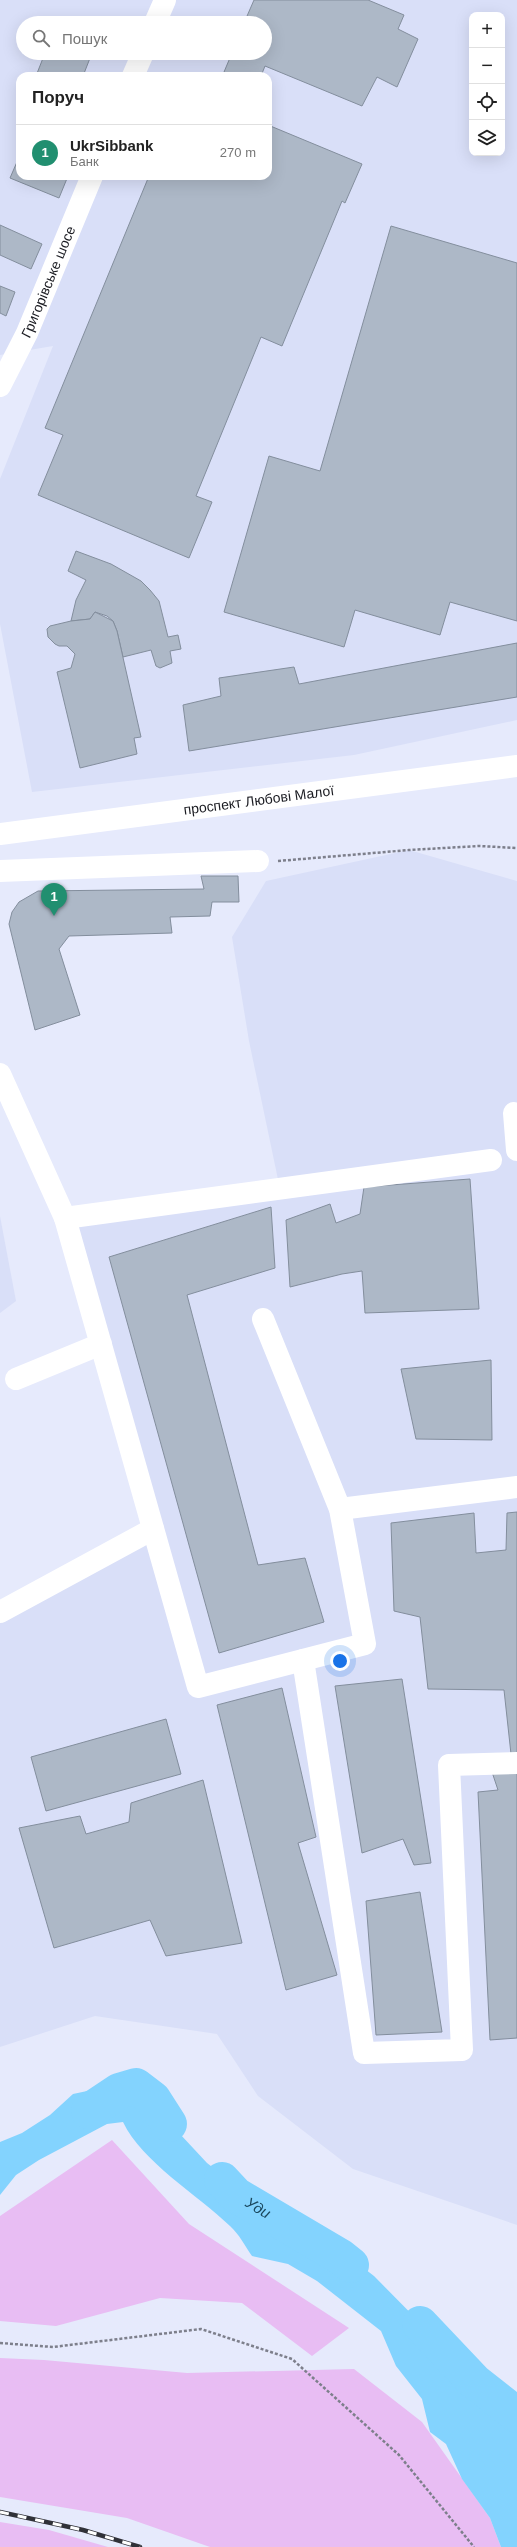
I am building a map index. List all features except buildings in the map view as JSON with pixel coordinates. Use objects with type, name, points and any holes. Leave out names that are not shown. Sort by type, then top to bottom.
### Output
[{"type":"main road","points":[[158,16],[165,0]]},
{"type":"main road","points":[[135,72],[140,60]]},
{"type":"main road","name":"Григорівське шосе","points":[[0,386],[27,333],[90,180]]},
{"type":"main road","name":"проспект Любові Малої","points":[[0,834],[517,766]]},
{"type":"main road","points":[[0,870],[258,861]]},
{"type":"main road","points":[[0,1074],[65,1218],[198,1687],[365,1644],[340,1509],[263,1318]]},
{"type":"main road","points":[[514,1113],[517,1150]]},
{"type":"main road","points":[[65,1218],[491,1160]]},
{"type":"main road","points":[[16,1379],[101,1344]]},
{"type":"main road","points":[[340,1509],[517,1487]]},
{"type":"main road","points":[[0,1612],[153,1529]]},
{"type":"main road","points":[[303,1660],[364,2053],[462,2050],[449,1765],[517,1763]]},
{"type":"path","points":[[258,861],[284,861],[364,853],[479,846],[517,848]]},
{"type":"path","points":[[0,2343],[53,2347],[201,2329],[292,2359],[399,2455],[474,2547]]},
{"type":"shaded area","points":[[0,0],[517,0],[517,720],[354,755],[32,792],[0,624],[0,479],[53,346],[0,355]]},
{"type":"shaded area","points":[[409,850],[517,881],[517,2225],[353,2169],[258,2096],[217,2034],[95,2016],[0,2047],[0,1610],[151,1523],[65,1218],[280,1189],[249,1041],[232,937],[266,881]]},
{"type":"shaded area","points":[[0,1216],[16,1301],[0,1313]]},
{"type":"shaded area","points":[[112,2140],[189,2224],[349,2328],[312,2356],[242,2303],[160,2298],[56,2326],[0,2321],[0,2216]]},
{"type":"shaded area","points":[[0,2358],[44,2360],[187,2373],[354,2369],[422,2422],[490,2518],[501,2547],[210,2547],[127,2518],[0,2497]]},
{"type":"shaded area","points":[[0,2522],[49,2530],[108,2547],[0,2547]]},
{"type":"water","points":[[106,2087],[144,2087],[165,2110],[180,2134],[207,2163],[237,2186],[262,2210],[291,2230],[344,2253],[374,2276],[448,2351],[469,2382],[517,2425],[517,2547],[501,2547],[490,2518],[462,2479],[446,2444],[430,2432],[422,2399],[396,2366],[381,2331],[317,2281],[288,2264],[252,2256],[239,2236],[230,2226],[143,2151],[123,2122],[107,2124],[39,2160],[16,2175],[0,2195],[0,2142],[22,2133],[50,2115],[73,2094]]},
{"type":"waterway","name":"Уди","points":[[89,2111],[119,2091],[136,2086],[153,2099],[169,2124]]},
{"type":"waterway","name":"Уди","points":[[222,2180],[236,2195],[341,2257],[351,2265]]},
{"type":"waterway","name":"Уди","points":[[420,2324],[474,2381],[517,2415]]},
{"type":"railway","points":[[0,2512],[83,2530],[140,2547]]},
{"type":"place","name":"UkrSibbank","points":[[54,916]]}]
